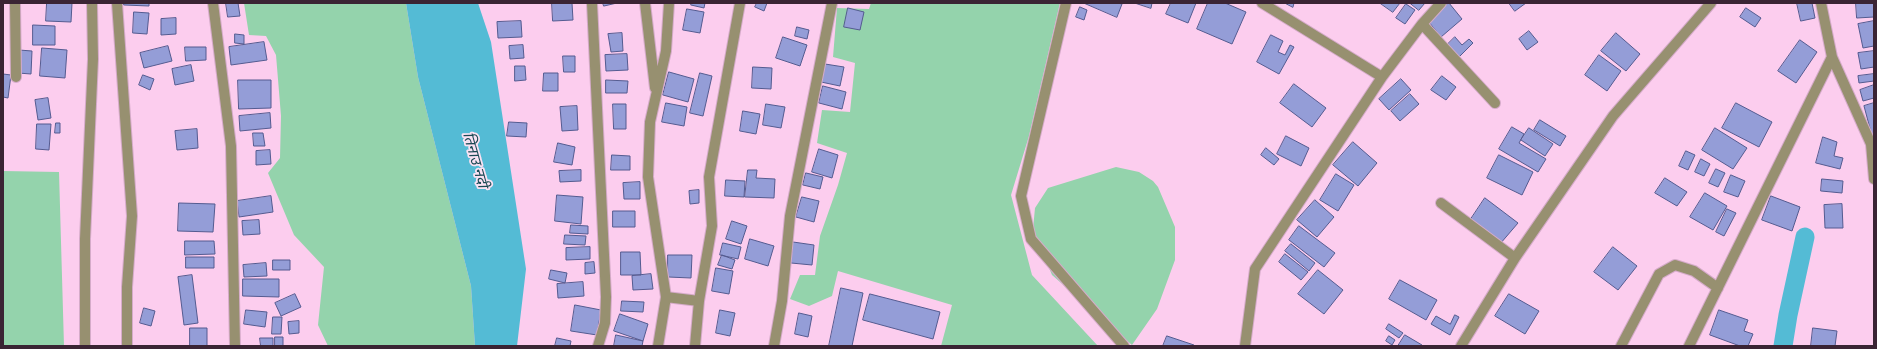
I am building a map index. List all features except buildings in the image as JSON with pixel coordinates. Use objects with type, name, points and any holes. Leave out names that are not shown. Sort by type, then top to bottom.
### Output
[{"type":"street","points":[[15,3],[16,76]]},
{"type":"street","points":[[85,346],[85,239],[93,59],[92,3]]},
{"type":"street","points":[[117,3],[132,216],[127,287],[128,346]]},
{"type":"street","points":[[214,3],[231,146],[235,346]]},
{"type":"street","points":[[592,3],[606,297],[605,323],[598,346]]},
{"type":"street","points":[[645,3],[656,96]]},
{"type":"street","points":[[658,346],[666,297],[648,177],[650,122],[666,51],[669,3]]},
{"type":"street","points":[[695,346],[699,301],[712,226],[709,177],[740,3]]},
{"type":"street","points":[[774,346],[782,301],[790,216],[832,3]]},
{"type":"street","points":[[1066,3],[1020,196],[1031,239],[1124,346]]},
{"type":"street","points":[[1262,3],[1382,77]]},
{"type":"street","points":[[1244,346],[1255,269],[1382,77],[1422,24],[1442,3]]},
{"type":"street","points":[[1461,346],[1515,258],[1613,116],[1711,3]]},
{"type":"street","points":[[1821,3],[1832,58],[1873,143],[1874,179]]},
{"type":"street","points":[[1422,24],[1495,103]]},
{"type":"street","points":[[1689,346],[1832,58]]},
{"type":"street","points":[[1441,203],[1515,258]]},
{"type":"street","points":[[1621,346],[1659,274],[1675,265],[1694,271],[1718,288]]},
{"type":"street","points":[[666,297],[699,301]]},
{"type":"green space","points":[[244,3],[406,3],[418,77],[471,286],[475,346],[328,346],[318,325],[324,267],[294,235],[268,173],[280,158],[281,116],[276,55],[266,36],[249,35]]},
{"type":"green space","points":[[871,3],[1060,3],[1029,136],[1011,195],[1032,275],[1098,346],[941,346],[952,305],[838,271],[832,296],[809,306],[790,299],[800,275],[815,275],[820,236],[838,185],[847,153],[817,143],[822,110],[850,112],[855,63],[833,57],[837,8],[869,9]]},
{"type":"green space","points":[[1116,167],[1139,172],[1153,181],[1158,187],[1175,227],[1175,260],[1157,309],[1132,345],[1052,275],[1033,229],[1035,208],[1048,188]]},
{"type":"green space","points":[[3,171],[59,172],[64,346],[3,346]]},
{"type":"water","name":"तिनाउ नदी","points":[[406,3],[478,3],[491,42],[526,269],[517,346],[475,346],[471,286],[418,77]]},
{"type":"waterway","points":[[1783,346],[1788,315],[1805,237]]}]
